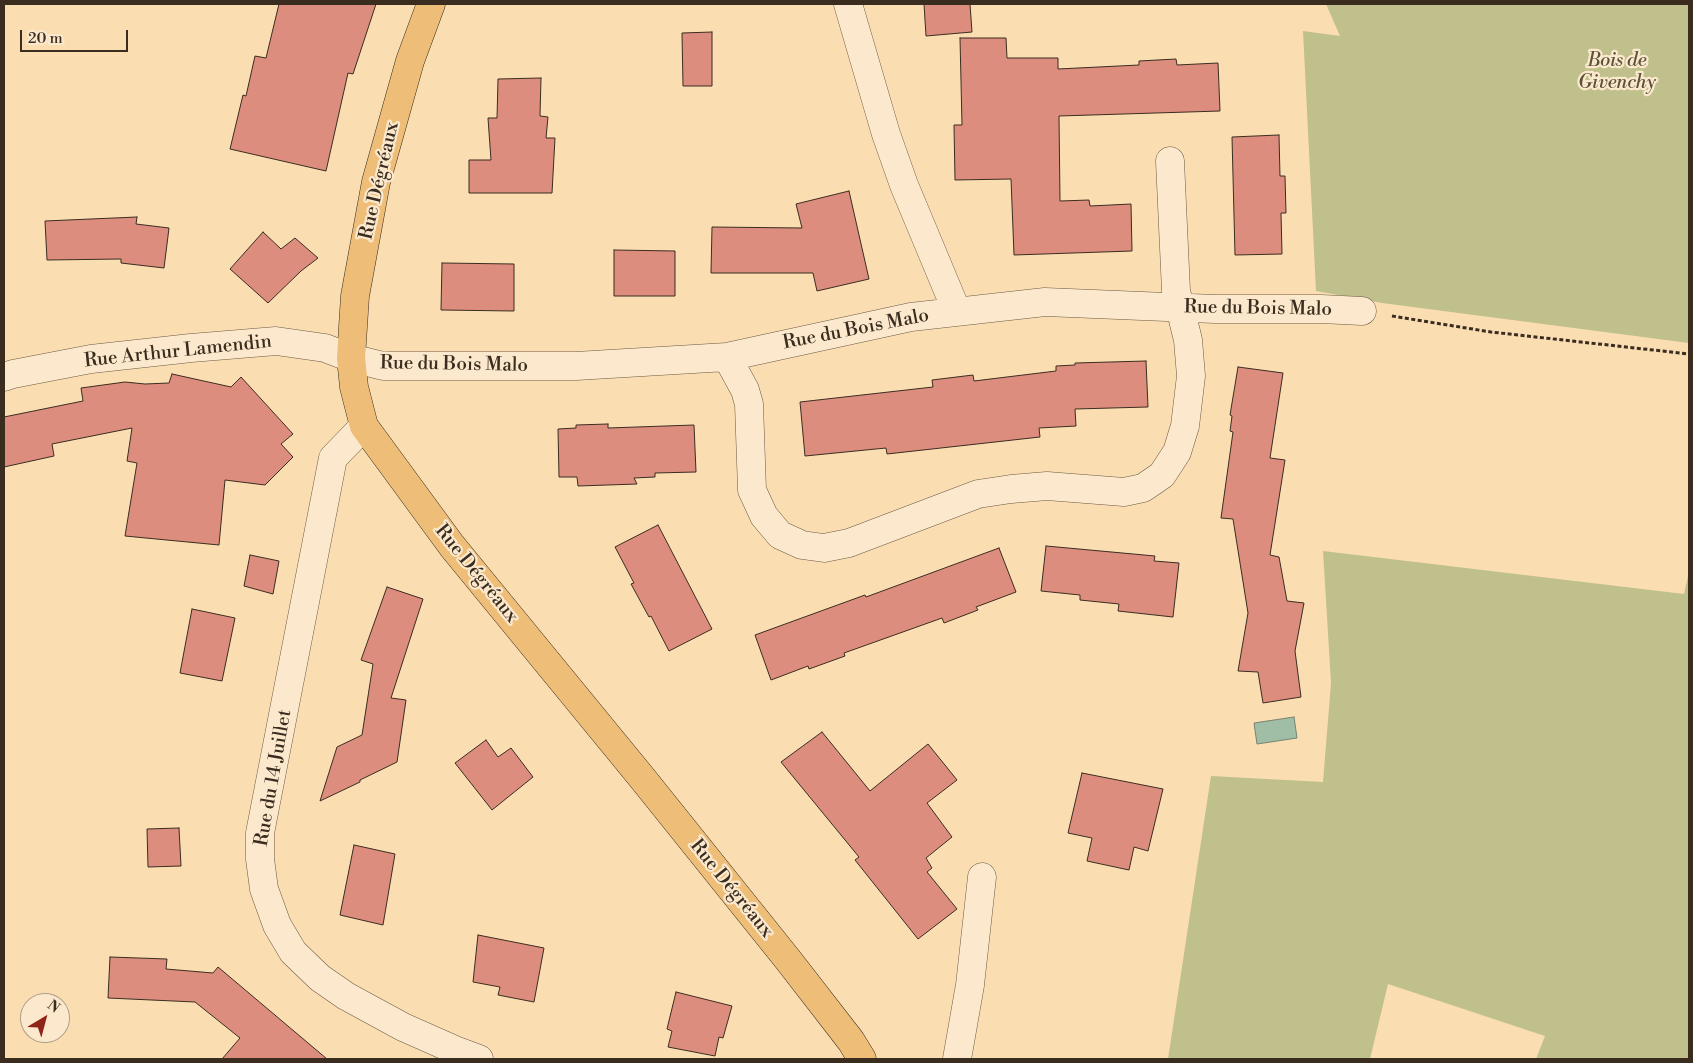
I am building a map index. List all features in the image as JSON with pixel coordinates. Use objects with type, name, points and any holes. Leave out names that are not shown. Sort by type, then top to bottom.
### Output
[{"type":"main road","name":"Rue Dégréaux","points":[[431,4],[410,61],[376,182],[355,296],[351,358],[354,387],[364,426],[452,546],[789,961],[851,1041],[862,1059]]},
{"type":"street","points":[[848,4],[904,185],[957,312]]},
{"type":"street","points":[[728,357],[745,390],[749,404],[752,490],[764,516],[780,534],[802,544],[824,548],[849,543],[978,494],[1011,488],[1047,486],[1124,492],[1143,488],[1162,475],[1177,452],[1185,426],[1191,376],[1188,340],[1176,291],[1170,161]]},
{"type":"street","name":"Rue du Bois Malo","points":[[351,358],[383,366],[529,367],[728,357],[911,317],[1045,302],[1215,309],[1362,311]]},
{"type":"street","name":"Rue Arthur Lamendin","points":[[4,377],[91,359],[276,341],[325,348],[351,358]]},
{"type":"street","name":"Rue du 14 Juillet","points":[[364,426],[333,458],[260,833],[260,859],[264,890],[277,925],[293,952],[320,978],[346,996],[403,1027],[479,1059]]},
{"type":"street","points":[[957,1059],[970,985],[982,877]]},
{"type":"path","points":[[1362,311],[1491,332],[1689,354]]},
{"type":"green space","name":"Bois de Givenchy","points":[[1326,4],[1689,4],[1689,343],[1382,303],[1316,291],[1303,31],[1340,36]]},
{"type":"green space","points":[[1323,551],[1684,594],[1689,572],[1689,1059],[1536,1059],[1545,1036],[1388,984],[1370,1059],[1168,1059],[1211,776],[1323,782],[1331,683]]},
{"type":"shaded area","points":[[1294,717],[1297,738],[1257,744],[1254,723]]},
{"type":"building","points":[[279,4],[376,4],[353,74],[348,73],[326,171],[230,149],[243,95],[246,96],[255,56],[266,58]]},
{"type":"building","points":[[924,4],[970,4],[972,32],[926,36]]},
{"type":"building","points":[[712,32],[712,86],[683,86],[682,33]]},
{"type":"building","points":[[960,38],[1006,38],[1007,58],[1058,58],[1058,69],[1139,65],[1139,61],[1176,59],[1177,65],[1218,63],[1220,111],[1059,116],[1060,201],[1089,200],[1090,206],[1131,204],[1132,251],[1014,255],[1011,179],[955,180],[954,125],[962,125]]},
{"type":"building","points":[[541,78],[540,116],[548,117],[546,138],[555,138],[552,193],[469,193],[469,160],[491,160],[488,118],[497,118],[498,79]]},
{"type":"building","points":[[1279,135],[1280,176],[1285,176],[1286,213],[1281,213],[1282,254],[1235,255],[1232,137]]},
{"type":"building","points":[[849,191],[869,279],[817,291],[813,273],[711,273],[712,227],[802,228],[796,204]]},
{"type":"building","points":[[137,217],[136,224],[169,228],[164,268],[121,263],[121,259],[47,260],[45,221]]},
{"type":"building","points":[[263,232],[281,249],[295,238],[318,258],[301,271],[268,303],[230,269]]},
{"type":"building","points":[[614,250],[675,251],[675,296],[614,296]]},
{"type":"building","points":[[442,263],[514,264],[514,311],[441,310]]},
{"type":"building","points":[[1146,361],[1148,407],[1075,409],[1076,426],[1039,428],[1040,437],[887,454],[886,448],[805,456],[800,402],[933,387],[932,380],[973,375],[974,381],[1056,371],[1056,366],[1075,365],[1075,363]]},
{"type":"building","points":[[1238,367],[1283,373],[1270,458],[1285,460],[1270,555],[1279,557],[1287,601],[1304,603],[1295,651],[1301,697],[1263,703],[1258,672],[1238,671],[1248,613],[1233,519],[1221,518],[1233,432],[1230,431],[1232,416],[1230,415]]},
{"type":"building","points":[[172,374],[231,387],[241,377],[293,434],[281,444],[293,457],[265,485],[225,480],[219,545],[125,536],[137,463],[127,461],[132,428],[52,444],[54,456],[4,467],[4,417],[83,401],[81,388],[125,382],[145,384],[169,383]]},
{"type":"building","points":[[608,424],[608,428],[694,425],[696,472],[655,473],[655,477],[634,478],[637,484],[578,486],[577,477],[559,477],[558,429],[576,428],[576,425]]},
{"type":"building","points":[[658,525],[712,629],[669,651],[651,616],[649,617],[631,584],[634,583],[615,547]]},
{"type":"building","points":[[1046,546],[1155,556],[1154,561],[1179,563],[1173,617],[1118,611],[1119,604],[1080,600],[1080,595],[1041,591]]},
{"type":"building","points":[[999,548],[1016,592],[976,607],[978,610],[944,623],[942,618],[844,653],[845,656],[809,669],[808,666],[771,680],[755,635]]},
{"type":"building","points":[[250,555],[279,561],[273,594],[244,586]]},
{"type":"building","points":[[387,587],[423,599],[391,698],[406,700],[397,762],[320,801],[337,747],[362,735],[373,664],[361,660]]},
{"type":"building","points":[[192,609],[235,618],[222,681],[180,673]]},
{"type":"building","points":[[822,732],[870,791],[928,744],[957,780],[927,803],[952,837],[926,858],[932,868],[927,872],[957,909],[918,939],[855,860],[859,857],[781,762]]},
{"type":"building","points":[[486,740],[498,757],[511,748],[533,777],[492,810],[455,763]]},
{"type":"building","points":[[1082,773],[1163,789],[1148,851],[1134,847],[1129,870],[1087,861],[1092,838],[1068,833]]},
{"type":"building","points":[[179,828],[181,866],[148,867],[147,829]]},
{"type":"building","points":[[354,845],[395,854],[383,925],[340,915]]},
{"type":"building","points":[[478,935],[544,948],[534,1002],[498,995],[500,987],[473,982]]},
{"type":"building","points":[[110,957],[167,959],[166,969],[213,973],[218,967],[327,1059],[222,1059],[240,1038],[195,1002],[108,998]]},
{"type":"building","points":[[676,992],[732,1006],[723,1038],[719,1037],[715,1056],[668,1047],[672,1031],[667,1029]]}]
